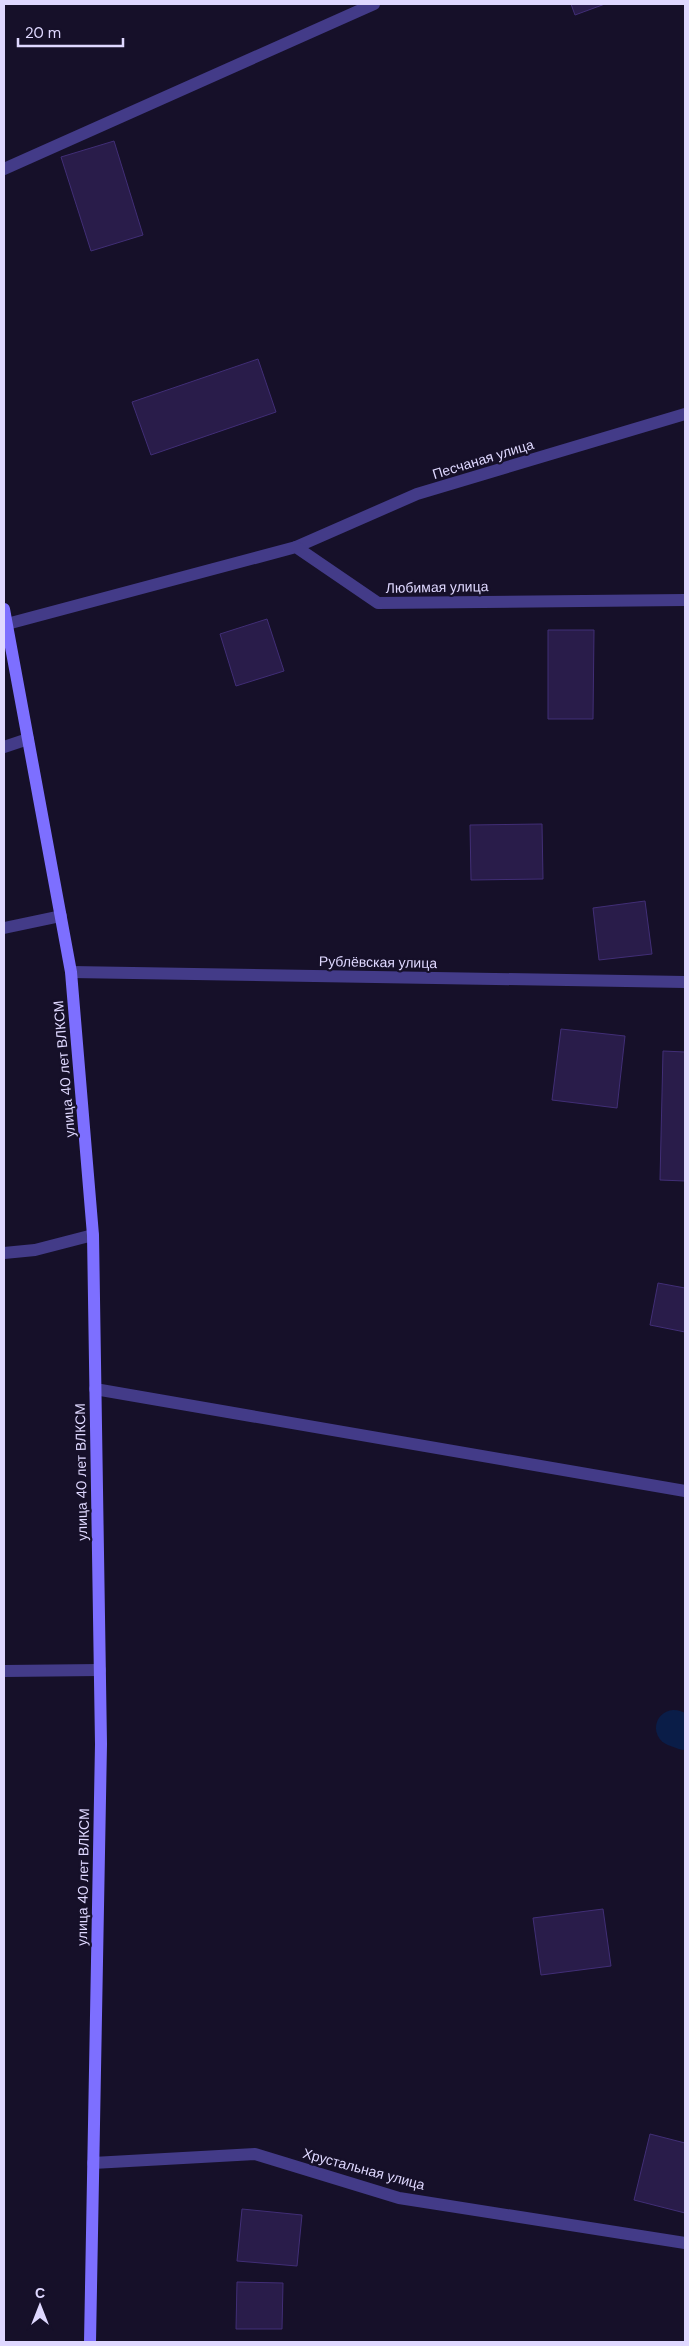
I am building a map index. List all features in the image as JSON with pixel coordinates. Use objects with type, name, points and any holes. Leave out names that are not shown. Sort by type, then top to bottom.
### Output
[{"type":"street","points":[[4,169],[374,4]]},
{"type":"street","name":"Песчаная улица","points":[[296,548],[417,494],[685,414]]},
{"type":"street","points":[[7,624],[296,548]]},
{"type":"street","name":"Любимая улица","points":[[296,548],[378,603],[685,600]]},
{"type":"street","name":"улица 40 лет ВЛКСМ","points":[[4,609],[71,972],[93,1235],[101,1744],[90,2342]]},
{"type":"street","points":[[4,748],[28,739]]},
{"type":"street","points":[[4,928],[61,916]]},
{"type":"street","name":"Рублёвская улица","points":[[71,972],[685,982]]},
{"type":"street","points":[[4,1253],[35,1250],[93,1235]]},
{"type":"street","points":[[95,1390],[685,1491]]},
{"type":"street","points":[[4,1671],[100,1670]]},
{"type":"street","name":"Хрустальная улица","points":[[93,2163],[255,2154],[399,2198],[685,2243]]},
{"type":"building","points":[[571,4],[605,4],[575,15]]},
{"type":"building","points":[[114,141],[143,235],[91,251],[61,157]]},
{"type":"building","points":[[258,359],[276,412],[151,455],[132,402]]},
{"type":"building","points":[[267,619],[284,671],[236,686],[220,634]]},
{"type":"building","points":[[548,630],[594,630],[593,719],[548,719]]},
{"type":"building","points":[[542,824],[543,879],[471,880],[470,825]]},
{"type":"building","points":[[645,901],[652,954],[599,960],[593,908]]},
{"type":"building","points":[[561,1029],[625,1036],[617,1108],[552,1100]]},
{"type":"building","points":[[663,1051],[685,1052],[685,1181],[660,1180]]},
{"type":"building","points":[[658,1283],[685,1288],[685,1332],[650,1325]]},
{"type":"building","points":[[603,1909],[611,1966],[541,1975],[533,1918]]},
{"type":"building","points":[[650,2134],[685,2143],[685,2213],[634,2200]]},
{"type":"building","points":[[242,2209],[302,2215],[297,2266],[237,2261]]},
{"type":"building","points":[[237,2282],[283,2283],[282,2329],[236,2329]]},
{"type":"waterway","points":[[674,1728],[685,1732]]}]
